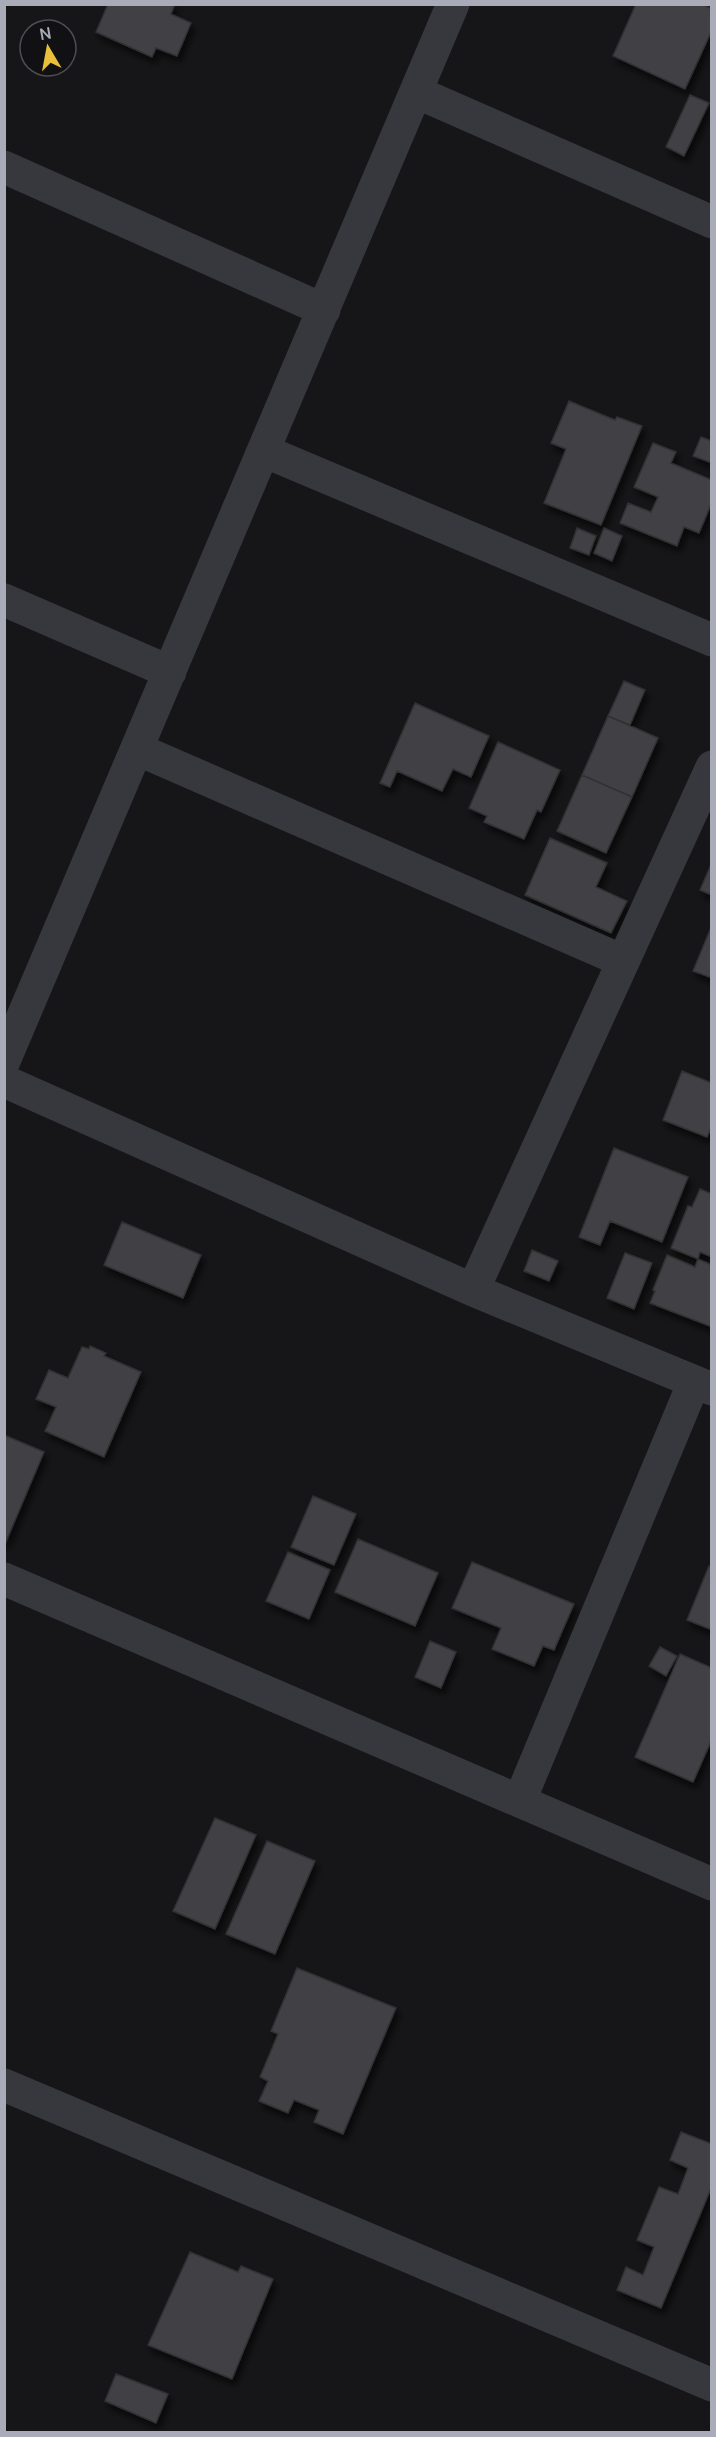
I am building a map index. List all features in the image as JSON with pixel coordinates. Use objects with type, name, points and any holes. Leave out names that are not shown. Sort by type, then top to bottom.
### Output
[{"type":"street","points":[[4,1061],[324,310],[450,6]]},
{"type":"street","points":[[416,92],[711,222]]},
{"type":"street","points":[[4,167],[324,310]]},
{"type":"street","points":[[264,451],[711,640]]},
{"type":"street","points":[[4,600],[170,672]]},
{"type":"street","points":[[137,749],[623,961]]},
{"type":"street","points":[[473,1290],[711,767]]},
{"type":"street","points":[[4,1081],[473,1290],[703,1386],[520,1800]]},
{"type":"street","points":[[4,1579],[711,1884]]},
{"type":"street","points":[[4,2085],[711,2385]]},
{"type":"building","points":[[108,4],[175,4],[171,14],[191,23],[177,56],[156,48],[152,57],[96,32]]},
{"type":"building","points":[[636,4],[702,4],[712,9],[712,30],[685,89],[613,56]]},
{"type":"building","points":[[690,95],[709,103],[684,156],[666,147]]},
{"type":"building","points":[[569,401],[615,420],[617,417],[642,426],[601,525],[544,503],[566,449],[551,443]]},
{"type":"building","points":[[701,437],[712,441],[712,463],[693,456]]},
{"type":"building","points":[[653,443],[676,452],[671,463],[712,480],[712,502],[699,533],[684,527],[677,546],[620,523],[628,503],[651,512],[658,497],[634,487]]},
{"type":"building","points":[[577,528],[596,536],[589,555],[570,548]]},
{"type":"building","points":[[604,528],[622,536],[612,561],[594,553]]},
{"type":"building","points":[[624,681],[645,690],[630,725],[608,716]]},
{"type":"building","points":[[415,703],[489,736],[471,777],[453,769],[442,791],[397,771],[390,787],[380,783]]},
{"type":"building","points":[[608,716],[658,738],[632,797],[582,775]]},
{"type":"building","points":[[498,742],[560,770],[541,812],[537,810],[524,839],[484,822],[487,816],[469,808]]},
{"type":"building","points":[[582,775],[632,797],[606,853],[557,831]]},
{"type":"building","points":[[550,838],[607,863],[596,887],[627,901],[611,933],[525,895]]},
{"type":"building","points":[[712,862],[712,895],[700,890]]},
{"type":"building","points":[[712,925],[712,978],[693,971]]},
{"type":"building","points":[[682,1071],[712,1083],[712,1126],[707,1137],[663,1120]]},
{"type":"building","points":[[614,1148],[688,1177],[662,1242],[610,1221],[600,1245],[579,1237]]},
{"type":"building","points":[[700,1189],[712,1194],[712,1257],[700,1252],[698,1259],[671,1248],[688,1206],[692,1207]]},
{"type":"building","points":[[122,1222],[201,1255],[183,1298],[104,1265]]},
{"type":"building","points":[[532,1250],[558,1261],[549,1281],[524,1271]]},
{"type":"building","points":[[625,1253],[652,1263],[634,1309],[607,1298]]},
{"type":"building","points":[[667,1255],[695,1267],[698,1259],[712,1265],[712,1327],[650,1303]]},
{"type":"building","points":[[90,1346],[106,1353],[104,1356],[141,1372],[104,1457],[45,1431],[56,1407],[36,1399],[49,1370],[68,1378],[82,1347],[89,1349]]},
{"type":"building","points":[[4,1435],[44,1452],[5,1544],[4,1544]]},
{"type":"building","points":[[313,1496],[356,1514],[334,1565],[291,1547]]},
{"type":"building","points":[[358,1539],[438,1573],[415,1626],[335,1592]]},
{"type":"building","points":[[288,1552],[330,1570],[309,1619],[266,1601]]},
{"type":"building","points":[[472,1562],[574,1604],[554,1650],[543,1646],[534,1666],[492,1649],[501,1628],[452,1608]]},
{"type":"building","points":[[709,1566],[712,1568],[712,1630],[687,1620]]},
{"type":"building","points":[[430,1641],[456,1652],[441,1688],[415,1677]]},
{"type":"building","points":[[660,1647],[677,1656],[666,1676],[649,1666]]},
{"type":"building","points":[[680,1654],[712,1668],[712,1739],[693,1782],[635,1757]]},
{"type":"building","points":[[215,1818],[256,1835],[215,1929],[173,1911]]},
{"type":"building","points":[[267,1841],[315,1861],[275,1954],[226,1934]]},
{"type":"building","points":[[297,1968],[396,2008],[343,2134],[314,2122],[319,2110],[294,2100],[288,2113],[259,2101],[268,2081],[260,2077],[278,2034],[271,2031]]},
{"type":"building","points":[[681,2132],[712,2144],[712,2186],[661,2308],[617,2290],[626,2267],[643,2275],[654,2247],[637,2240],[659,2187],[678,2194],[688,2168],[670,2160]]},
{"type":"building","points":[[190,2252],[238,2272],[241,2266],[273,2279],[232,2379],[148,2345]]},
{"type":"building","points":[[116,2374],[168,2394],[156,2423],[105,2401]]}]
